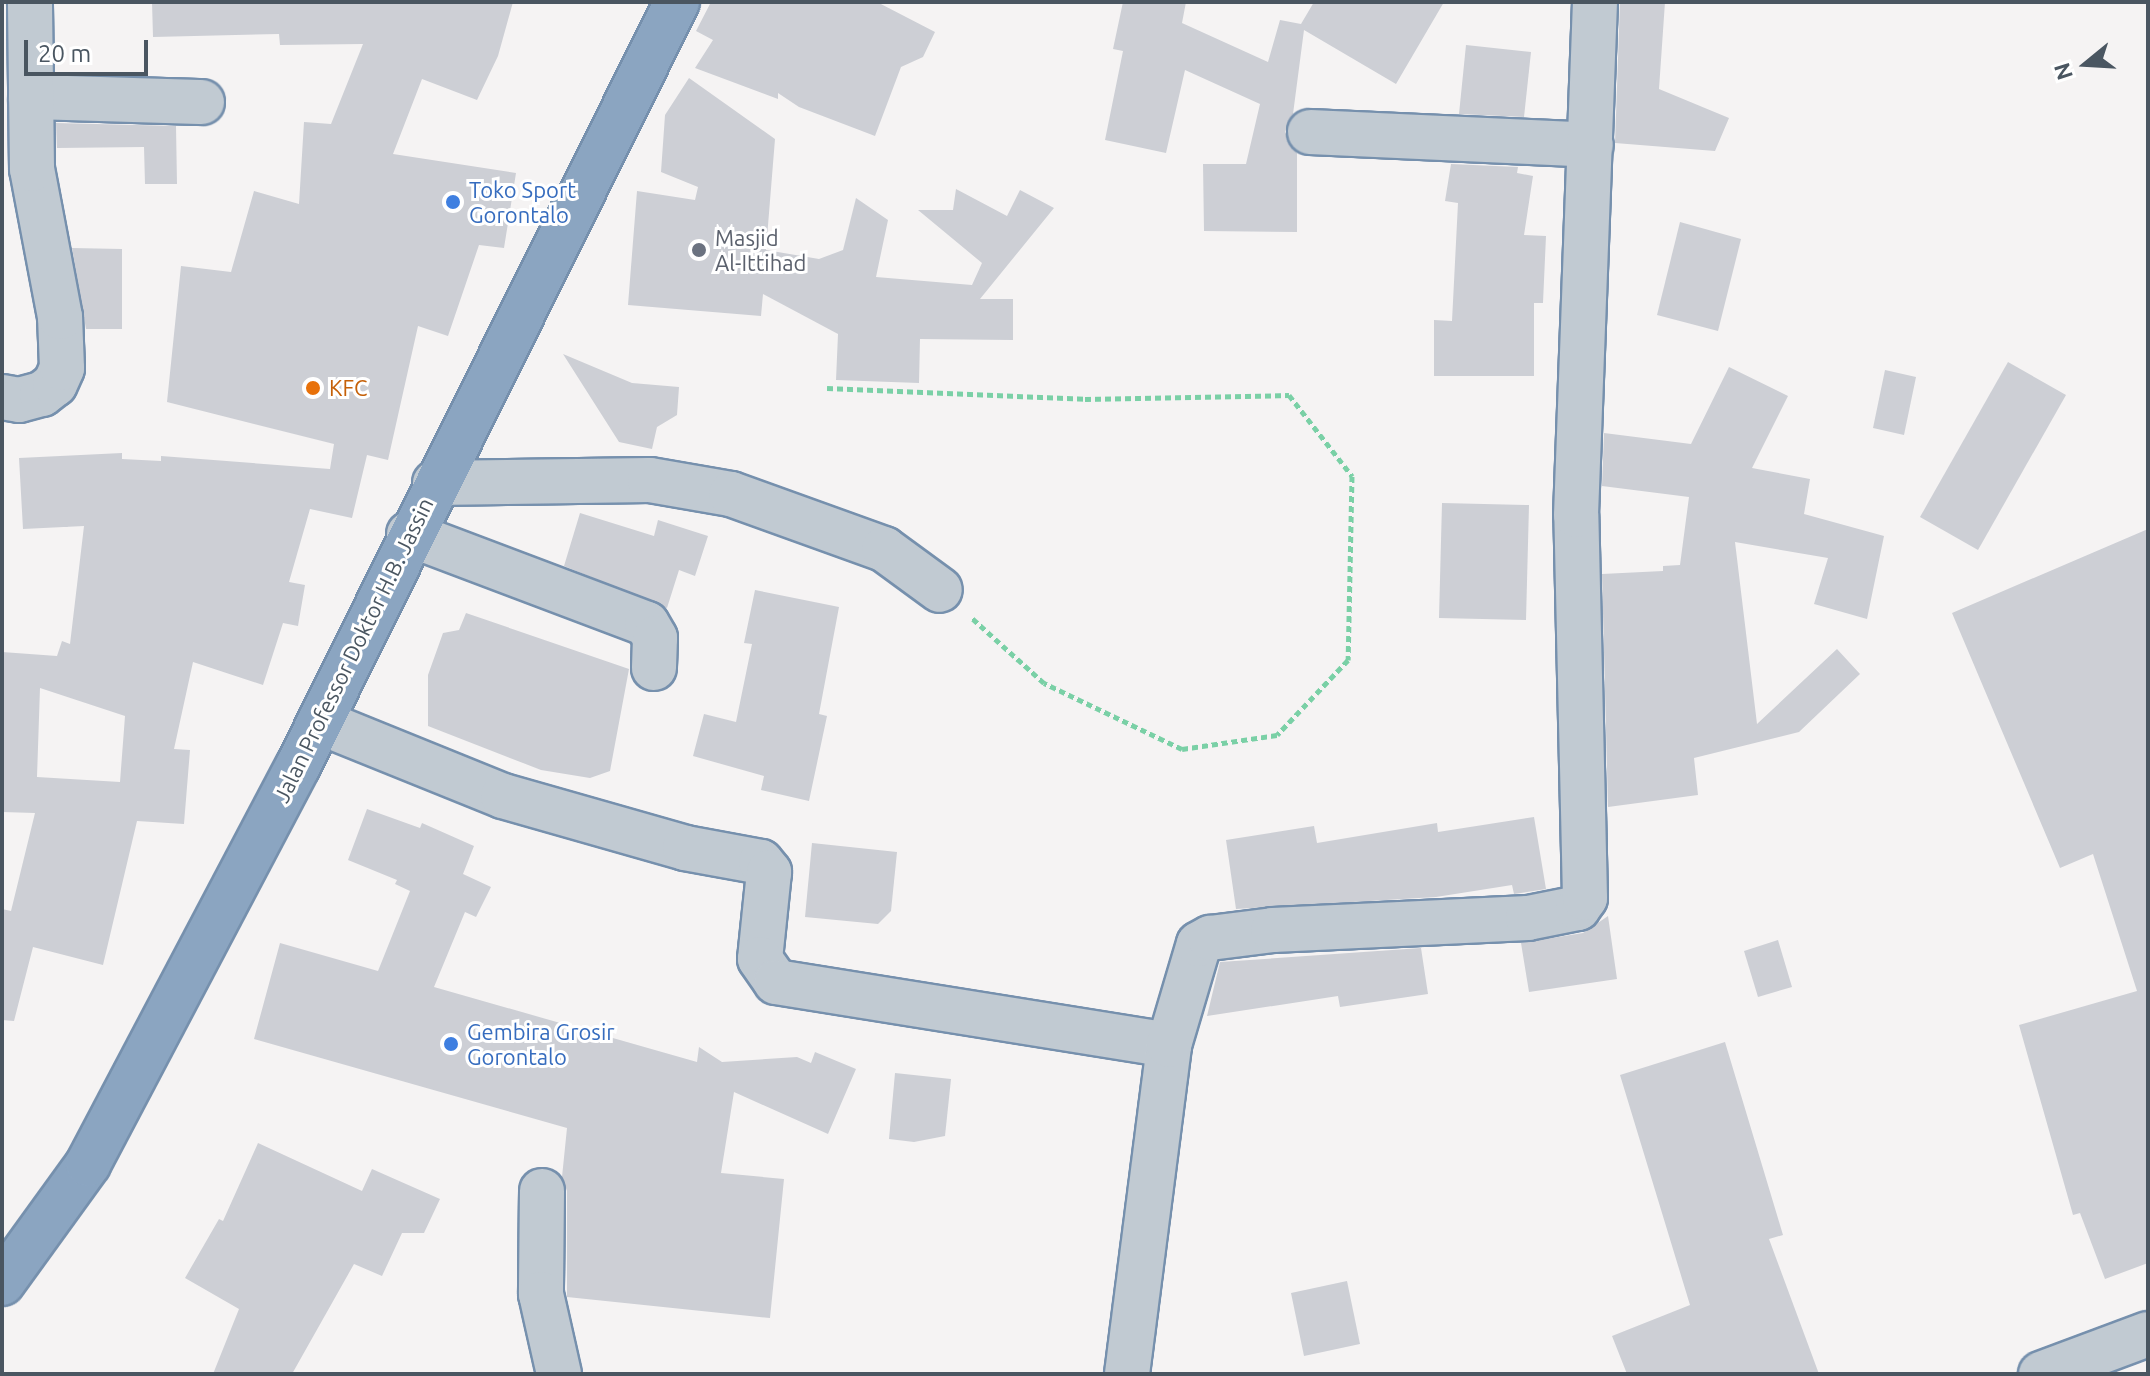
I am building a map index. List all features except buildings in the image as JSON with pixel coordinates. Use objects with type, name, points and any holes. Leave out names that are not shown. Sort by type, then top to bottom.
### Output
[{"type":"highway","name":"Jalan Professor Doktor H.B. Jassin","points":[[2,1283],[88,1164],[320,722],[409,534],[677,2]]},
{"type":"street","points":[[2,397],[19,400],[42,394],[55,384],[62,368],[60,317],[32,169],[30,2]]},
{"type":"street","points":[[1127,1374],[1169,1045],[1191,956],[1210,938],[1528,918],[1578,908],[1585,898],[1576,515],[1595,2]]},
{"type":"street","points":[[31,97],[202,102]]},
{"type":"street","points":[[1310,132],[1591,145]]},
{"type":"street","points":[[435,483],[650,480],[731,494],[884,549],[940,590]]},
{"type":"street","points":[[409,534],[647,624],[655,638],[654,668]]},
{"type":"street","points":[[320,722],[503,796],[685,848],[761,862],[769,872],[760,959],[764,972],[776,982],[1169,1045]]},
{"type":"street","points":[[542,1191],[541,1294],[559,1374]]},
{"type":"street","points":[[2041,1374],[2148,1334]]},
{"type":"path","points":[[827,388],[1085,399],[1289,395],[1352,476],[1348,660],[1277,735],[1182,749],[1044,683],[940,590]]},
{"type":"place","name":"Toko Sport Gorontalo","points":[[453,202]]},
{"type":"place","name":"Masjid Al-Ittihad","points":[[699,250]]},
{"type":"place","name":"KFC","points":[[313,388]]},
{"type":"place","name":"Gembira Grosir Gorontalo","points":[[451,1044]]}]
